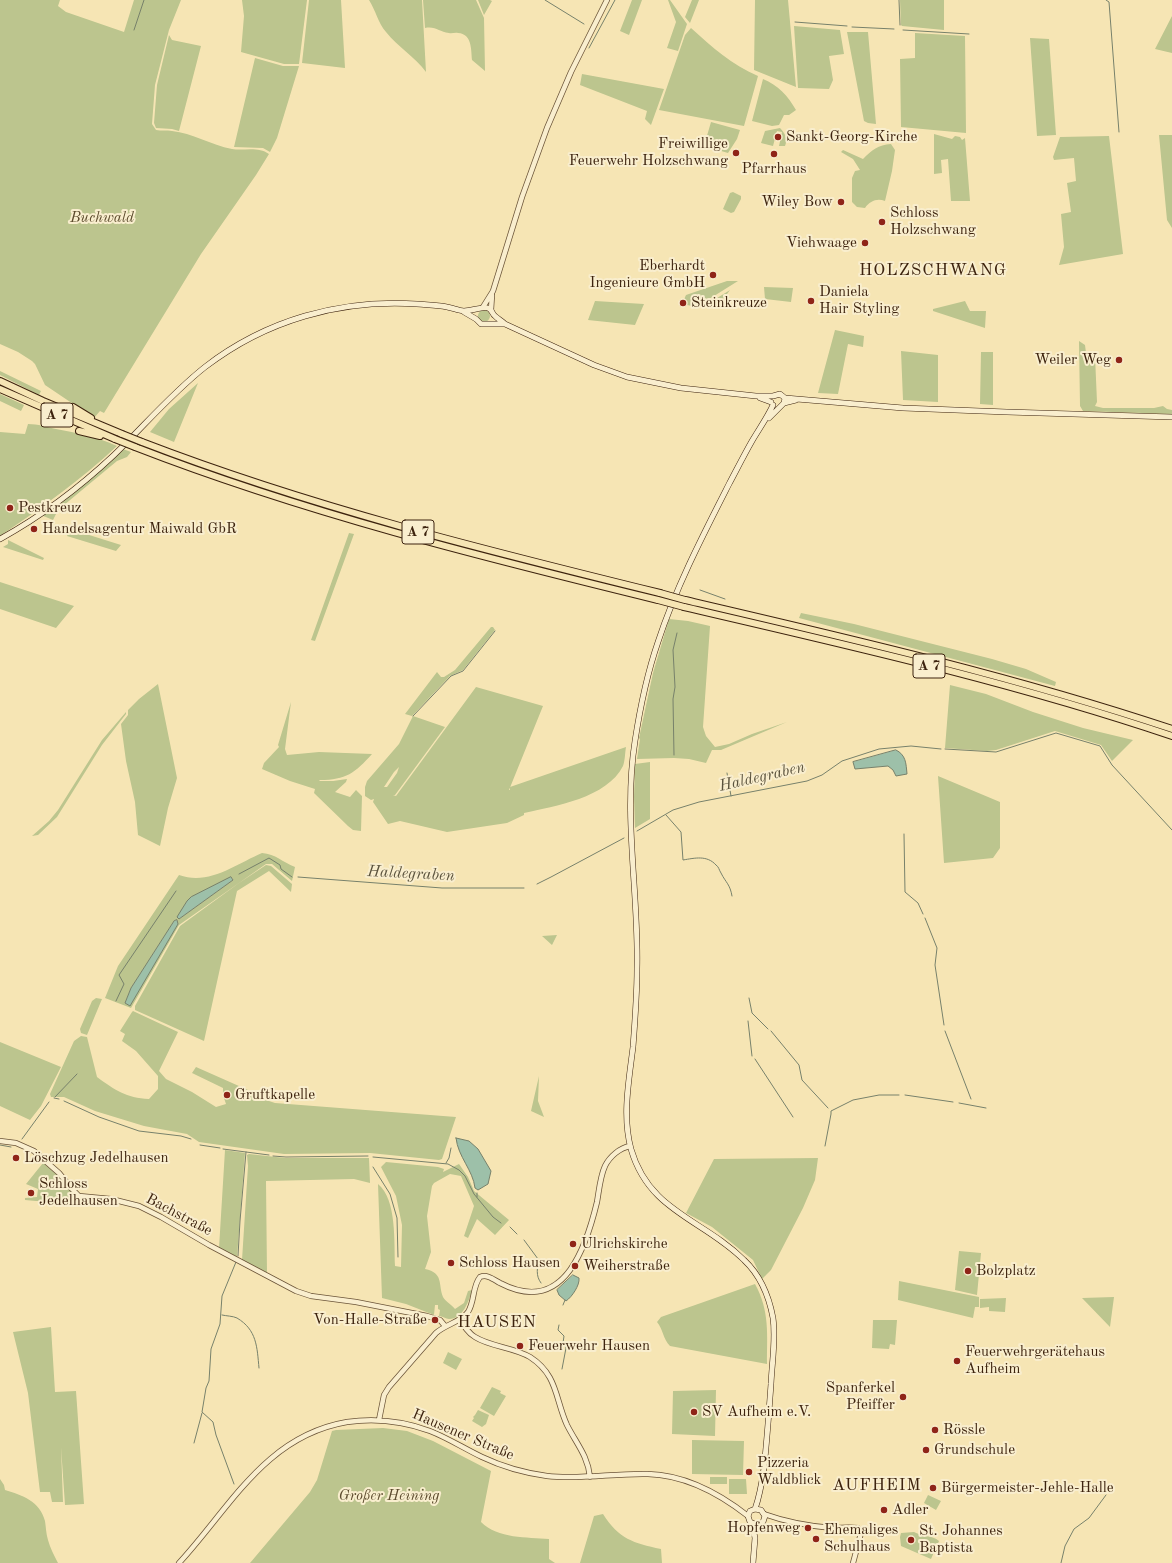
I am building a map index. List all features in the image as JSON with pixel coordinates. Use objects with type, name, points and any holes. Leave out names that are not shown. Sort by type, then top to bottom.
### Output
[{"type":"highway","name":"A 7","points":[[0,381],[107,429],[142,442],[232,475],[373,519],[659,597],[684,607],[990,681],[1172,736]]},
{"type":"highway","name":"A 7","points":[[0,389],[135,447],[230,482],[371,526],[493,560],[659,597],[685,600],[990,674],[1172,729]]},
{"type":"highway","points":[[73,407],[107,429]]},
{"type":"highway","points":[[79,431],[115,439]]},
{"type":"main road","points":[[0,539],[46,510],[82,482],[112,456],[204,368],[254,336],[308,314],[332,309],[371,303],[422,304],[463,311],[489,308],[505,324],[594,365],[627,377],[681,388],[756,396],[772,401],[779,407]]},
{"type":"main road","points":[[476,319],[476,312],[480,308]]},
{"type":"main road","points":[[463,311],[481,324],[505,324]]},
{"type":"main road","points":[[488,324],[492,320],[492,312]]},
{"type":"main road","points":[[764,423],[772,401],[780,394],[784,400]]},
{"type":"main road","points":[[784,400],[903,408],[999,412],[1172,416]]},
{"type":"main road","points":[[755,1538],[752,1523],[757,1513],[760,1497],[768,1427],[774,1336],[772,1314],[763,1286],[747,1262],[730,1247],[672,1209],[661,1199],[647,1183],[639,1169],[630,1146],[628,1105],[638,965],[631,815],[632,764],[647,680],[658,641],[673,604],[693,558],[746,451],[764,423],[784,400]]},
{"type":"main road","points":[[753,1563],[755,1538],[760,1524],[757,1513]]},
{"type":"main road","points":[[752,1523],[756,1525],[760,1524]]},
{"type":"street","points":[[492,312],[493,291],[534,160],[561,95],[608,0]]},
{"type":"street","points":[[480,308],[493,291]]},
{"type":"street","name":"Bachstraße","points":[[0,1141],[16,1143],[34,1151],[59,1173],[79,1196],[111,1199],[139,1206],[161,1217],[208,1245],[290,1288],[305,1294],[396,1309],[439,1319],[445,1326]]},
{"type":"street","points":[[379,1420],[384,1396],[389,1387],[436,1333],[445,1326],[466,1315],[470,1309],[477,1282],[482,1276],[489,1277],[516,1290],[528,1292],[548,1289],[564,1277],[574,1263],[590,1226],[605,1166],[610,1158],[620,1150],[630,1146]]},
{"type":"street","points":[[460,1319],[468,1331],[476,1338],[516,1351],[535,1361],[546,1372],[557,1391],[566,1423],[585,1455],[590,1477]]},
{"type":"street","name":"Hausener Straße","points":[[179,1563],[255,1472],[274,1455],[292,1442],[313,1431],[330,1425],[355,1421],[379,1420],[405,1423],[430,1431],[482,1457],[509,1468],[528,1473],[568,1478],[647,1474],[666,1476],[704,1488],[738,1508],[809,1525],[833,1528],[854,1528],[860,1530],[861,1534],[853,1563]]},
{"type":"green space","name":"Buchwald","points":[[0,0],[60,0],[58,6],[66,12],[124,32],[134,0],[181,0],[169,30],[155,85],[152,124],[156,130],[179,132],[232,149],[256,149],[269,154],[201,254],[104,413],[100,411],[94,418],[45,385],[35,364],[32,361],[18,352],[0,344]]},
{"type":"green space","points":[[242,0],[307,0],[299,64],[284,64],[241,52],[244,16]]},
{"type":"green space","points":[[309,0],[341,0],[345,68],[302,63]]},
{"type":"green space","points":[[369,0],[422,0],[426,72],[386,32]]},
{"type":"green space","points":[[423,0],[476,0],[484,18],[485,71],[472,60],[470,43],[466,36],[463,34],[425,28]]},
{"type":"green space","points":[[478,0],[492,1],[484,15]]},
{"type":"green space","points":[[632,0],[642,0],[629,35],[620,31]]},
{"type":"green space","points":[[668,0],[670,0],[687,24],[678,51],[667,48],[676,22]]},
{"type":"green space","points":[[692,0],[699,0],[690,23],[685,17]]},
{"type":"green space","points":[[755,0],[788,0],[796,87],[754,70]]},
{"type":"green space","points":[[900,0],[944,0],[944,30],[902,26]]},
{"type":"green space","points":[[1172,16],[1172,53],[1155,49]]},
{"type":"green space","points":[[794,26],[840,30],[844,54],[829,56],[833,80],[829,89],[798,88]]},
{"type":"green space","points":[[691,28],[731,61],[758,76],[744,126],[659,110],[685,35]]},
{"type":"green space","points":[[847,32],[868,32],[876,124],[864,121]]},
{"type":"green space","points":[[915,33],[965,36],[966,133],[901,127],[900,59],[915,58]]},
{"type":"green space","points":[[169,35],[172,40],[201,46],[179,131],[156,128],[154,123],[157,85]]},
{"type":"green space","points":[[1030,38],[1049,39],[1056,135],[1037,136]]},
{"type":"green space","points":[[255,58],[283,66],[299,66],[277,138],[270,152],[263,148],[234,147]]},
{"type":"green space","points":[[582,74],[664,89],[651,125],[645,119],[647,111],[580,85]]},
{"type":"green space","points":[[763,79],[773,84],[782,92],[790,100],[796,110],[789,115],[784,115],[779,125],[772,126],[752,121]]},
{"type":"green space","points":[[711,122],[740,130],[737,139],[728,153],[704,146]]},
{"type":"green space","points":[[780,128],[786,136],[785,146],[779,146],[782,132],[777,131],[773,146],[761,143],[765,131]]},
{"type":"green space","points":[[934,134],[952,139],[955,136],[960,137],[962,140],[965,138],[970,201],[951,201],[948,159],[941,160],[942,173],[934,174]]},
{"type":"green space","points":[[1159,135],[1172,135],[1172,228],[1167,220]]},
{"type":"green space","points":[[1109,136],[1123,254],[1059,265],[1064,247],[1061,214],[1071,212],[1067,183],[1076,181],[1074,158],[1054,160],[1053,157],[1060,137]]},
{"type":"green space","points":[[891,144],[895,150],[885,201],[876,200],[871,202],[865,208],[857,207],[852,202],[852,178],[855,171],[860,170],[853,159],[841,152],[843,150],[863,159],[876,148]]},
{"type":"green space","points":[[733,192],[741,196],[741,199],[734,212],[731,213],[723,209],[730,193]]},
{"type":"green space","points":[[727,281],[738,281],[698,306],[682,304],[686,295]]},
{"type":"green space","points":[[764,287],[793,288],[791,302],[765,299]]},
{"type":"green space","points":[[730,290],[724,298],[701,308]]},
{"type":"green space","points":[[595,301],[644,304],[635,325],[588,320]]},
{"type":"green space","points":[[965,301],[970,311],[986,311],[985,328],[933,311],[933,309]]},
{"type":"green space","points":[[484,310],[488,312],[490,316],[488,320],[484,322],[480,320],[478,316],[480,312]]},
{"type":"green space","points":[[835,330],[864,336],[863,347],[848,344],[838,394],[818,393]]},
{"type":"green space","points":[[1079,341],[1085,345],[1086,353],[1095,356],[1097,402],[1095,406],[1103,408],[1154,408],[1163,406],[1172,410],[1172,414],[1083,411],[1080,406]]},
{"type":"green space","points":[[901,351],[938,355],[938,402],[903,400]]},
{"type":"green space","points":[[981,352],[993,352],[993,405],[980,404]]},
{"type":"green space","points":[[0,371],[41,391],[39,395],[0,375]]},
{"type":"green space","points":[[198,383],[174,442],[150,432],[169,409]]},
{"type":"green space","points":[[0,394],[24,405],[21,411],[0,401]]},
{"type":"green space","points":[[28,424],[39,425],[87,436],[117,446],[75,482],[0,536],[0,432],[25,434]]},
{"type":"green space","points":[[123,449],[131,452],[127,457],[117,461],[58,510],[53,520],[41,515]]},
{"type":"green space","points":[[70,529],[121,545],[116,551],[67,536]]},
{"type":"green space","points":[[349,533],[354,534],[315,641],[311,640]]},
{"type":"green space","points":[[8,540],[44,558],[43,560],[3,547],[8,544]]},
{"type":"green space","points":[[0,582],[74,606],[56,628],[0,609]]},
{"type":"green space","points":[[801,613],[854,624],[992,659],[1026,669],[1056,682],[1055,686],[799,618]]},
{"type":"green space","points":[[669,619],[688,621],[710,626],[703,727],[706,736],[715,747],[729,744],[787,722],[721,750],[712,750],[706,763],[689,759],[674,758],[637,759],[639,738],[653,673]]},
{"type":"green space","points":[[491,627],[495,630],[463,670],[450,676],[412,716],[405,714],[437,672],[441,677],[444,677],[455,670]]},
{"type":"green space","points":[[158,684],[177,778],[168,808],[160,846],[138,835],[135,802],[126,761],[121,724],[128,715],[128,710]]},
{"type":"green space","points":[[950,685],[986,694],[1033,712],[1083,728],[1133,740],[1112,761],[1101,745],[1055,731],[996,750],[987,751],[945,748]]},
{"type":"green space","points":[[476,687],[543,706],[510,787],[626,747],[623,766],[615,777],[605,786],[579,799],[524,813],[524,815],[507,823],[447,832],[400,821],[388,824],[373,802],[374,799],[371,800],[365,796],[365,787],[367,781],[399,744],[413,716],[445,727],[395,795],[393,795],[396,796]],"holes":[[[399,767],[397,773],[387,787],[384,787]]]},
{"type":"green space","points":[[291,702],[285,749],[287,755],[319,752],[372,754],[355,771],[337,779],[319,781],[347,779],[346,782],[335,792],[350,797],[356,790],[362,796],[361,831],[353,830],[348,826],[314,793],[315,789],[290,781],[262,769],[264,763],[279,747],[278,745]]},
{"type":"green space","points":[[126,712],[102,745],[57,817],[38,835],[32,836],[49,821],[58,810],[102,740]]},
{"type":"green space","points":[[650,762],[650,819],[635,828],[635,764]]},
{"type":"green space","points":[[938,776],[1000,802],[1000,848],[993,858],[944,863]]},
{"type":"green space","points":[[262,853],[275,857],[295,867],[292,881],[272,864],[266,864],[179,925],[131,1008],[105,998],[118,966],[179,875],[190,878],[212,876]],"holes":[[[232,878],[233,880],[179,919],[178,917],[187,901]],[[177,920],[178,924],[130,1005],[125,1003],[131,988],[174,921]]]},
{"type":"green space","points":[[266,865],[271,866],[292,884],[291,892],[269,871],[237,891],[204,1041],[135,1010],[135,1006],[180,926]]},
{"type":"green space","points":[[557,935],[552,945],[542,936]]},
{"type":"green space","points":[[96,998],[102,999],[87,1035],[81,1033],[80,1029],[92,1001]]},
{"type":"green space","points":[[133,1011],[178,1032],[159,1071],[166,1079],[192,1092],[216,1107],[226,1104],[223,1095],[223,1088],[192,1073],[196,1067],[257,1094],[263,1099],[275,1103],[456,1117],[442,1159],[439,1160],[370,1153],[284,1154],[199,1142],[187,1134],[144,1126],[95,1111],[64,1097],[51,1097],[50,1094],[74,1041],[81,1036],[87,1037],[97,1077],[109,1086],[127,1095],[149,1099],[158,1089],[158,1076],[136,1051],[122,1041],[125,1034],[120,1031]]},
{"type":"green space","points":[[0,1042],[61,1067],[41,1106],[30,1120],[0,1106]]},
{"type":"green space","points":[[539,1076],[538,1101],[544,1117],[531,1111]]},
{"type":"green space","points":[[225,1150],[245,1153],[237,1257],[219,1248]]},
{"type":"green space","points":[[247,1155],[285,1158],[369,1158],[370,1183],[354,1179],[266,1181],[267,1274],[242,1260],[248,1166]]},
{"type":"green space","points":[[39,1157],[66,1183],[73,1194],[71,1197],[60,1201],[25,1200],[25,1198],[37,1197],[38,1189],[26,1184],[43,1163],[38,1159]]},
{"type":"green space","points":[[818,1158],[815,1180],[803,1208],[771,1270],[762,1279],[753,1260],[712,1227],[686,1213],[714,1159]]},
{"type":"green space","points":[[386,1162],[438,1167],[444,1169],[443,1172],[459,1164],[468,1177],[474,1191],[509,1220],[495,1235],[477,1219],[468,1238],[464,1236],[474,1206],[461,1176],[450,1174],[434,1183],[432,1186],[427,1216],[431,1252],[425,1269],[435,1273],[438,1276],[443,1297],[455,1309],[464,1303],[468,1291],[472,1290],[465,1309],[454,1318],[448,1319],[439,1316],[440,1310],[438,1309],[438,1305],[435,1305],[434,1315],[406,1304],[382,1298],[378,1184],[389,1200],[393,1222],[395,1266],[401,1267],[402,1225],[396,1196],[381,1167]]},
{"type":"green space","name":"Bolzplatz","points":[[959,1251],[981,1253],[977,1295],[955,1290]]},
{"type":"green space","points":[[899,1281],[979,1297],[979,1307],[975,1307],[973,1318],[898,1300]]},
{"type":"green space","points":[[755,1284],[760,1294],[767,1323],[767,1364],[670,1346],[664,1337],[657,1322],[661,1317]]},
{"type":"green space","points":[[1114,1297],[1110,1327],[1082,1298]]},
{"type":"green space","points":[[1006,1298],[1005,1312],[989,1311],[989,1307],[980,1308],[980,1299]]},
{"type":"green space","points":[[873,1320],[897,1320],[895,1345],[890,1344],[889,1349],[872,1348]]},
{"type":"green space","points":[[51,1327],[55,1392],[76,1391],[84,1504],[65,1505],[61,1447],[63,1502],[52,1502],[50,1492],[40,1492],[28,1393],[13,1332]]},
{"type":"green space","points":[[448,1352],[462,1359],[456,1370],[443,1363]]},
{"type":"green space","points":[[492,1387],[501,1391],[500,1393],[506,1396],[494,1416],[480,1408]]},
{"type":"green space","name":"SV Aufheim e.V.","points":[[716,1390],[715,1436],[672,1434],[673,1391]]},
{"type":"green space","points":[[478,1410],[489,1415],[486,1424],[482,1427],[472,1421]]},
{"type":"green space","name":"Großer Heining","points":[[383,1428],[407,1431],[433,1441],[491,1471],[481,1522],[488,1528],[504,1534],[549,1539],[549,1559],[555,1563],[250,1563],[310,1492],[317,1480],[332,1431]]},
{"type":"green space","name":"SV Aufheim e.V.","points":[[692,1440],[744,1441],[743,1475],[692,1474]]},
{"type":"green space","points":[[710,1477],[727,1477],[727,1484],[710,1484]]},
{"type":"green space","points":[[0,1479],[5,1490],[30,1500],[39,1508],[43,1514],[52,1552],[58,1563],[0,1563]]},
{"type":"green space","points":[[729,1479],[746,1479],[747,1494],[729,1494]]},
{"type":"green space","points":[[928,1495],[941,1501],[936,1510],[924,1503]]},
{"type":"green space","points":[[603,1514],[615,1529],[628,1539],[642,1545],[661,1549],[662,1563],[580,1563],[594,1516]]},
{"type":"green space","points":[[914,1532],[939,1541],[931,1559],[901,1546],[901,1533]]},
{"type":"shaded area","points":[[896,750],[904,757],[907,774],[896,776],[893,770],[888,766],[855,769],[853,762]]},
{"type":"shaded area","points":[[231,877],[233,880],[179,919],[177,917],[191,897]]},
{"type":"shaded area","points":[[177,920],[178,924],[130,1006],[125,1003],[131,988],[174,921]]},
{"type":"shaded area","points":[[456,1138],[469,1141],[478,1149],[491,1171],[488,1184],[478,1190],[475,1188],[474,1181],[457,1145]]},
{"type":"shaded area","points":[[573,1275],[579,1278],[579,1281],[573,1294],[566,1301],[559,1295],[557,1290]]},
{"type":"waterway","points":[[134,30],[144,0]]},
{"type":"waterway","points":[[545,0],[584,24]]},
{"type":"waterway","points":[[589,48],[615,0]]},
{"type":"waterway","points":[[899,0],[900,25]]},
{"type":"waterway","points":[[1106,0],[1109,2],[1119,132]]},
{"type":"waterway","points":[[795,22],[847,26]]},
{"type":"waterway","points":[[852,27],[894,29]]},
{"type":"waterway","points":[[903,30],[969,34]]},
{"type":"waterway","points":[[700,590],[725,599]]},
{"type":"waterway","points":[[413,716],[451,676],[463,671],[495,631]]},
{"type":"waterway","points":[[674,755],[673,699],[675,687],[673,650],[677,633]]},
{"type":"waterway","name":"Haldegraben","points":[[945,749],[996,752],[1056,733],[1100,746],[1112,765],[1172,830]]},
{"type":"waterway","name":"Haldegraben","points":[[637,831],[673,810],[699,802],[807,781],[822,775],[842,761],[879,749],[911,746],[941,749]]},
{"type":"waterway","points":[[727,773],[731,796]]},
{"type":"waterway","points":[[666,815],[681,832],[683,860],[705,858],[712,862],[718,867],[729,886],[732,896]]},
{"type":"waterway","points":[[904,834],[905,892],[918,903],[923,914]]},
{"type":"waterway","name":"Haldegraben","points":[[537,884],[624,838]]},
{"type":"waterway","name":"Haldegraben","points":[[239,874],[269,858],[280,865],[281,869],[292,877]]},
{"type":"waterway","name":"Haldegraben","points":[[298,877],[442,888],[524,888]]},
{"type":"waterway","points":[[116,1001],[124,984],[119,975],[176,891]]},
{"type":"waterway","points":[[925,918],[937,948],[935,965],[944,1025]]},
{"type":"waterway","points":[[749,998],[752,1013],[768,1029]]},
{"type":"waterway","points":[[748,1021],[752,1056]]},
{"type":"waterway","points":[[771,1031],[799,1065],[802,1080],[828,1108]]},
{"type":"waterway","points":[[945,1031],[971,1099]]},
{"type":"waterway","points":[[755,1059],[793,1117]]},
{"type":"waterway","points":[[55,1097],[77,1074]]},
{"type":"waterway","points":[[825,1146],[831,1111],[853,1100],[879,1095],[899,1095]]},
{"type":"waterway","points":[[905,1095],[953,1102]]},
{"type":"waterway","name":"Haldegraben","points":[[54,1098],[59,1099]]},
{"type":"waterway","name":"Haldegraben","points":[[64,1101],[99,1117],[139,1131],[181,1136],[191,1139]]},
{"type":"waterway","name":"Haldegraben","points":[[22,1139],[49,1102]]},
{"type":"waterway","points":[[959,1103],[986,1108]]},
{"type":"waterway","name":"Haldegraben","points":[[0,1145],[11,1147]]},
{"type":"waterway","name":"Haldegraben","points":[[200,1145],[220,1148]]},
{"type":"waterway","points":[[446,1163],[449,1158],[451,1148]]},
{"type":"waterway","name":"Haldegraben","points":[[223,1149],[269,1155]]},
{"type":"waterway","points":[[238,1256],[246,1152]]},
{"type":"waterway","name":"Haldegraben","points":[[273,1156],[368,1156]]},
{"type":"waterway","name":"Haldegraben","points":[[373,1157],[448,1164],[459,1170],[465,1176],[474,1194],[493,1217],[501,1223]]},
{"type":"waterway","points":[[373,1167],[390,1194],[397,1218],[398,1257]]},
{"type":"waterway","name":"Haldegraben","points":[[510,1227],[517,1234]]},
{"type":"waterway","name":"Haldegraben","points":[[524,1240],[538,1259],[537,1274],[541,1283]]},
{"type":"waterway","points":[[234,1484],[216,1435],[213,1422],[202,1412],[206,1388],[209,1381],[211,1349],[220,1324],[222,1296],[236,1262]]},
{"type":"waterway","points":[[563,1305],[565,1300]]},
{"type":"waterway","points":[[222,1315],[237,1318],[249,1328],[255,1340],[259,1368]]},
{"type":"waterway","points":[[559,1325],[558,1330],[564,1336],[563,1343],[566,1348],[562,1369]]},
{"type":"waterway","points":[[194,1443],[202,1413]]},
{"type":"waterway","points":[[1061,1563],[1065,1546],[1074,1529],[1089,1518],[1106,1495]]},
{"type":"place","name":"Sankt-Georg-Kirche","points":[[778,137]]},
{"type":"place","name":"Freiwillige Feuerwehr Holzschwang","points":[[736,153]]},
{"type":"place","name":"Pfarrhaus","points":[[774,154]]},
{"type":"place","name":"Wiley Bow","points":[[841,202]]},
{"type":"place","name":"Schloss Holzschwang","points":[[882,222]]},
{"type":"place","name":"Viehwaage","points":[[865,243]]},
{"type":"place","name":"Eberhardt Ingenieure GmbH","points":[[713,275]]},
{"type":"place","name":"Daniela Hair Styling","points":[[811,301]]},
{"type":"place","name":"Steinkreuze","points":[[683,303]]},
{"type":"place","name":"Weiler Weg","points":[[1119,360]]},
{"type":"place","name":"Pestkreuz","points":[[10,508]]},
{"type":"place","name":"Handelsagentur Maiwald GbR","points":[[34,529]]},
{"type":"place","name":"Gruftkapelle","points":[[227,1095]]},
{"type":"place","name":"Löschzug Jedelhausen","points":[[16,1158]]},
{"type":"place","name":"Schloss Jedelhausen","points":[[31,1193]]},
{"type":"place","name":"Ulrichskirche","points":[[573,1244]]},
{"type":"place","name":"Schloss Hausen","points":[[451,1263]]},
{"type":"place","name":"Weiherstraße","points":[[575,1266]]},
{"type":"place","name":"Bolzplatz","points":[[968,1271]]},
{"type":"place","name":"Von-Halle-Straße","points":[[435,1320]]},
{"type":"place","name":"Feuerwehr Hausen","points":[[520,1346]]},
{"type":"place","name":"Feuerwehrgerätehaus Aufheim","points":[[957,1361]]},
{"type":"place","name":"Spanferkel Pfeiffer","points":[[903,1397]]},
{"type":"place","name":"SV Aufheim e.V.","points":[[694,1412]]},
{"type":"place","name":"Rössle","points":[[935,1430]]},
{"type":"place","name":"Grundschule","points":[[926,1450]]},
{"type":"place","name":"Pizzeria Waldblick","points":[[749,1472]]},
{"type":"place","name":"Bürgermeister-Jehle-Halle","points":[[933,1488]]},
{"type":"place","name":"Adler","points":[[884,1510]]},
{"type":"place","name":"Hopfenweg","points":[[808,1528]]},
{"type":"place","name":"Ehemaliges Schulhaus","points":[[816,1539]]},
{"type":"place","name":"St. Johannes Baptista","points":[[911,1540]]},
{"type":"district","name":"HOLZSCHWANG","points":[[933,271]]},
{"type":"district","name":"HAUSEN","points":[[497,1323]]},
{"type":"district","name":"AUFHEIM","points":[[877,1486]]}]
